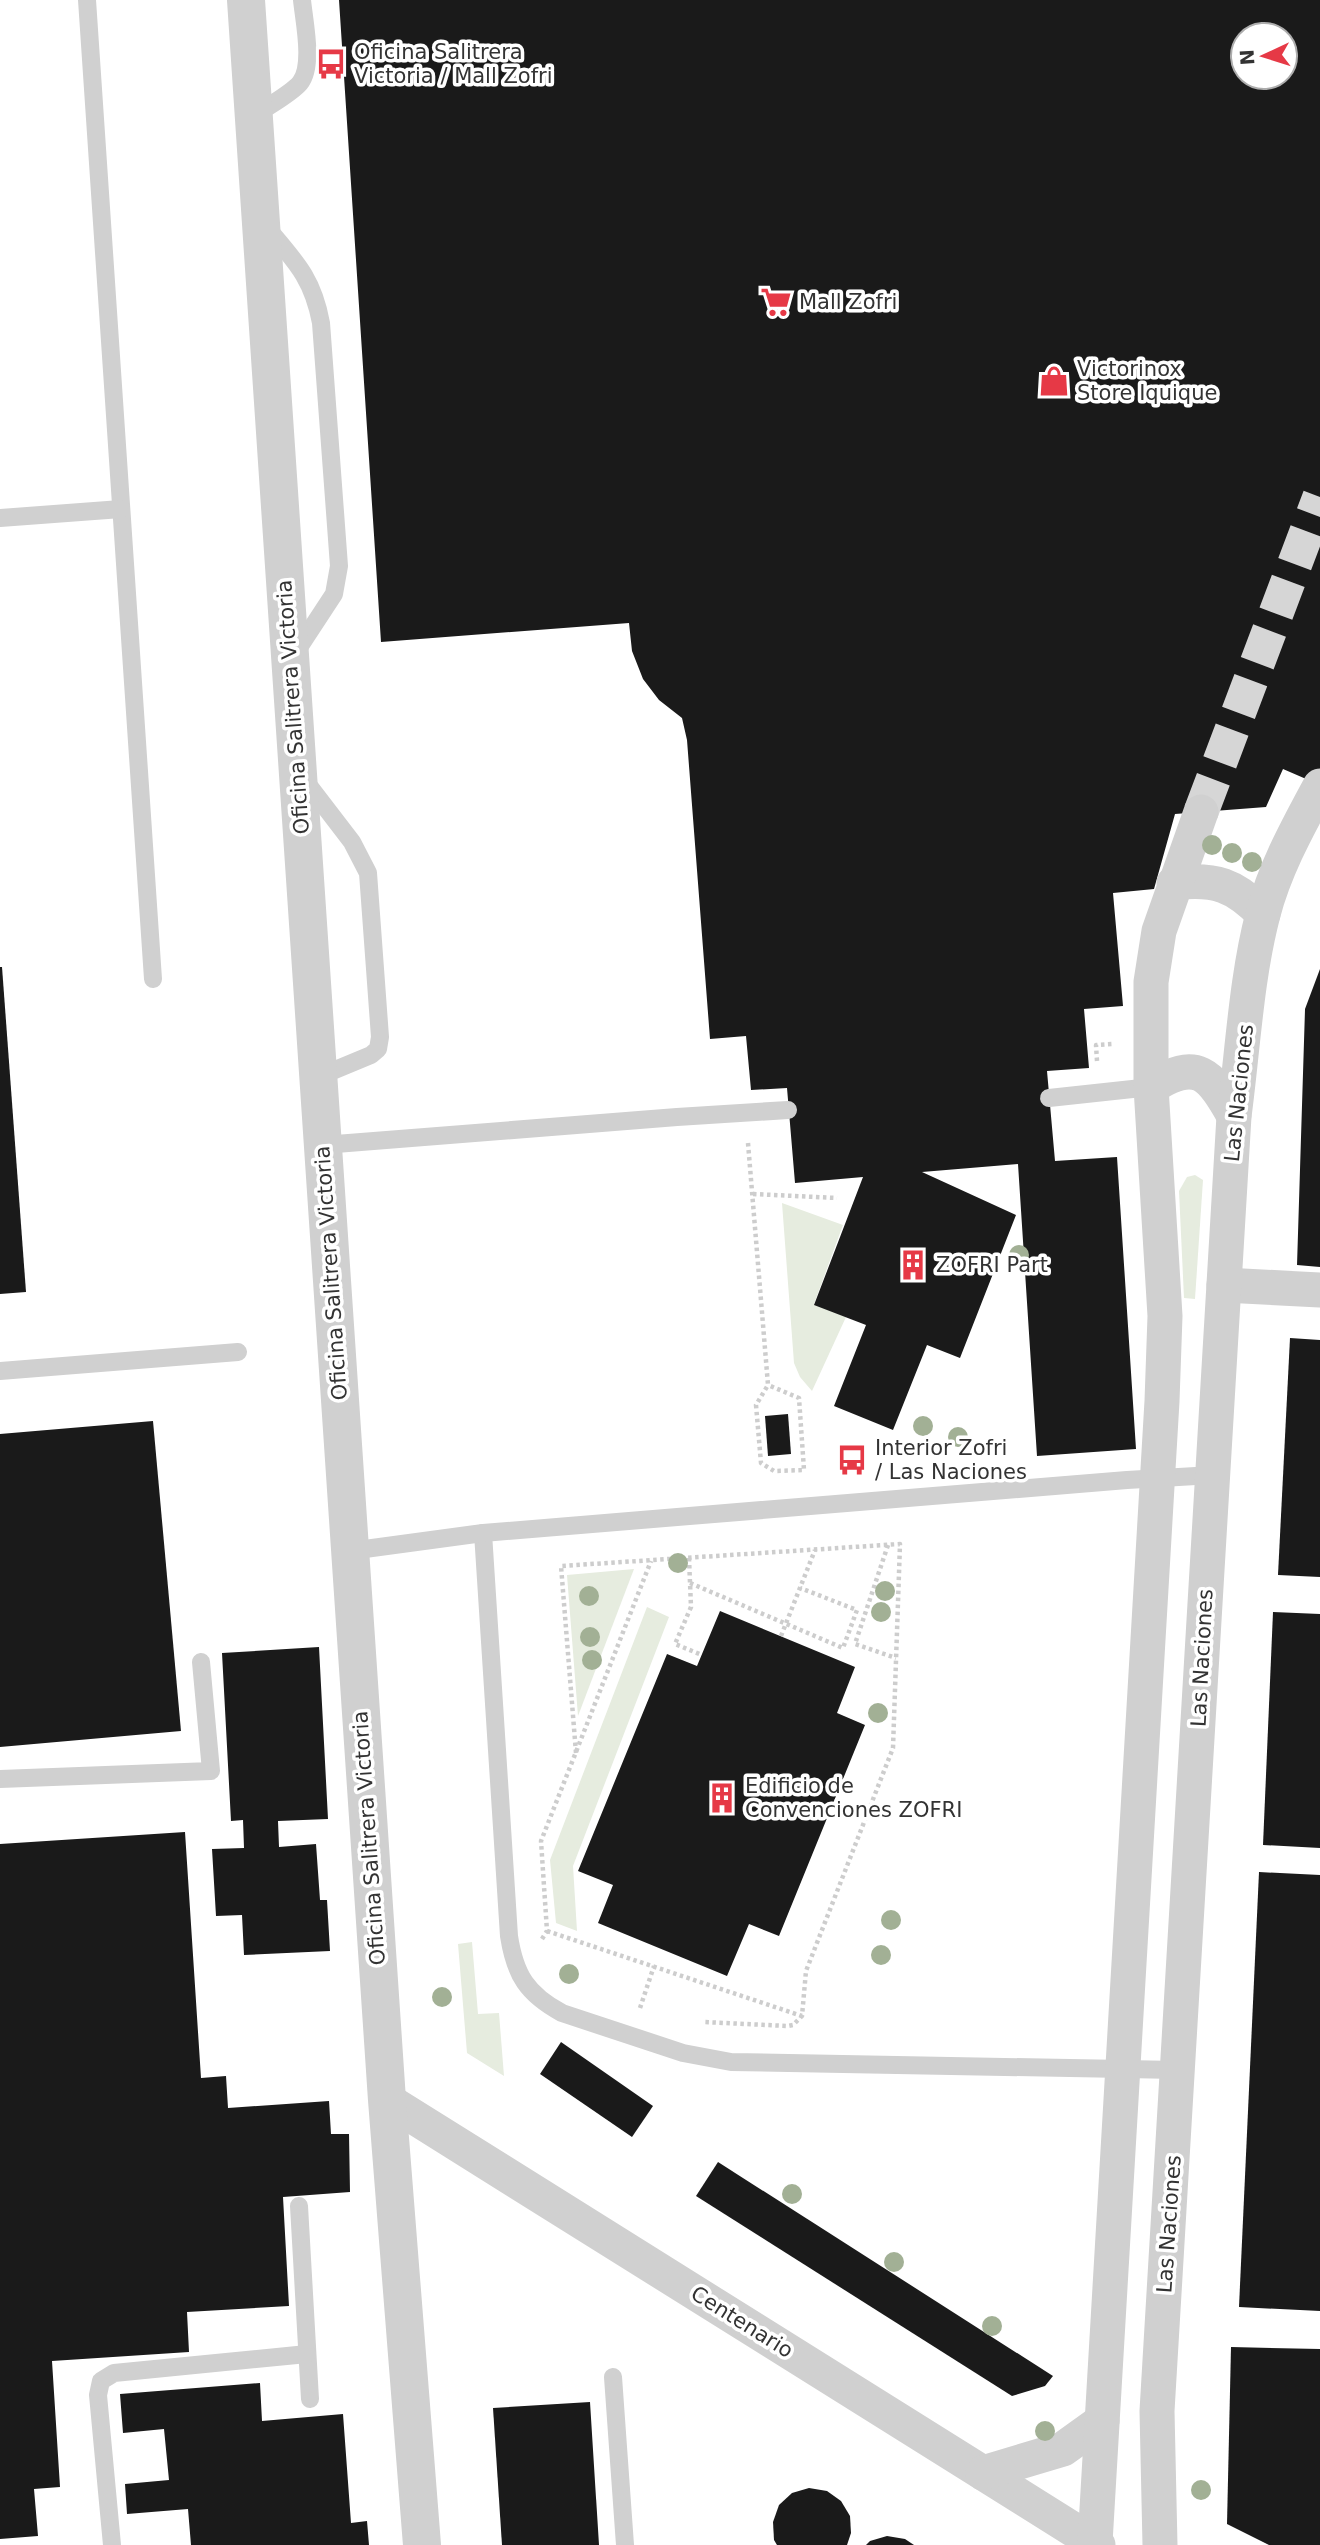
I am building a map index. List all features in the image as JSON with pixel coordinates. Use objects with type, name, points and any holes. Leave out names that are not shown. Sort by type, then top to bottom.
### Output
[{"type":"street","name":"Oficina Salitrera Victoria","points":[[246,0],[387,2099],[422,2545]]},
{"type":"street","name":"Las Naciones","points":[[1160,2545],[1157,2411],[1234,1116],[1252,975],[1264,914],[1282,859],[1320,786]]},
{"type":"street","points":[[1097,2544],[1165,1316],[1151,1087],[1152,982],[1159,931],[1200,812]]},
{"type":"street","points":[[1174,883],[1199,880],[1224,884],[1245,896],[1264,914]]},
{"type":"street","points":[[1151,1087],[1168,1076],[1187,1070],[1207,1076],[1221,1092],[1234,1116]]},
{"type":"street","points":[[1224,1286],[1320,1290]]},
{"type":"street","name":"Centenario","points":[[387,2099],[1097,2544]]},
{"type":"street","points":[[983,2473],[1063,2449],[1102,2421]]},
{"type":"lane","points":[[87,0],[153,979]]},
{"type":"lane","points":[[254,116],[299,84],[306,71],[307,46],[302,0]]},
{"type":"lane","points":[[260,220],[303,271],[316,297],[321,323],[339,566],[334,594],[290,660]]},
{"type":"lane","points":[[0,518],[121,509]]},
{"type":"lane","points":[[297,772],[352,842],[368,873],[380,1024],[378,1049],[371,1055],[318,1077]]},
{"type":"lane","points":[[1049,1098],[1151,1087]]},
{"type":"lane","points":[[323,1145],[677,1117],[788,1111]]},
{"type":"lane","points":[[0,1371],[238,1352]]},
{"type":"lane","points":[[350,1551],[483,1533],[1213,1475]]},
{"type":"lane","points":[[483,1533],[509,1936],[519,1975],[544,2003],[562,2013],[683,2053],[732,2062],[1178,2070]]},
{"type":"lane","points":[[0,1779],[211,1771],[201,1662]]},
{"type":"lane","points":[[299,2206],[310,2399]]},
{"type":"lane","points":[[112,2545],[98,2395],[101,2381],[114,2373],[307,2354]]},
{"type":"lane","points":[[613,2377],[625,2545]]},
{"type":"path","points":[[738,1143],[748,1142],[768,1385],[756,1405],[761,1463],[774,1471],[804,1470],[799,1398],[768,1385]]},
{"type":"path","points":[[753,1194],[837,1198]]},
{"type":"path","points":[[576,1754],[561,1566],[900,1544],[893,1748],[806,1971],[802,2016],[788,2026],[690,2021]]},
{"type":"path","points":[[888,1545],[855,1644],[896,1658]]},
{"type":"path","points":[[781,1636],[815,1550]]},
{"type":"path","points":[[689,1558],[691,1607],[675,1644],[702,1655]]},
{"type":"path","points":[[519,1975],[547,1931],[541,1842],[651,1560]]},
{"type":"path","points":[[690,1583],[843,1648],[857,1610],[800,1588]]},
{"type":"path","points":[[547,1931],[802,2016]]},
{"type":"path","points":[[650,2011],[640,2008],[654,1966]]},
{"type":"shaded area","points":[[1195,1175],[1203,1180],[1195,1299],[1184,1298],[1179,1191],[1187,1177]]},
{"type":"shaded area","points":[[782,1203],[843,1225],[814,1304],[846,1317],[812,1391],[800,1377],[794,1363]]},
{"type":"shaded area","points":[[634,1569],[578,1716],[567,1575]]},
{"type":"shaded area","points":[[647,1607],[669,1617],[573,1866],[577,1931],[556,1923],[550,1860]]},
{"type":"shaded area","points":[[472,1942],[478,2014],[499,2013],[504,2076],[467,2053],[458,1944]]},
{"type":"building","name":"Mall Zofri","points":[[339,0],[1320,0],[1320,785],[1283,769],[1266,807],[1175,814],[1154,889],[1113,893],[1123,1006],[1084,1009],[1089,1068],[1047,1071],[1055,1161],[1117,1157],[1136,1449],[1037,1456],[1018,1164],[922,1172],[1016,1215],[960,1358],[927,1345],[893,1430],[834,1406],[866,1325],[814,1305],[863,1177],[795,1183],[787,1088],[751,1090],[746,1036],[710,1039],[687,740],[682,718],[659,700],[643,679],[632,651],[629,623],[381,642]]},
{"type":"building","points":[[0,967],[26,1292],[0,1294]]},
{"type":"building","points":[[1320,969],[1320,1267],[1297,1265],[1305,1009]]},
{"type":"building","points":[[1290,1338],[1320,1340],[1320,1577],[1278,1575]]},
{"type":"building","points":[[788,1414],[791,1454],[768,1456],[765,1416]]},
{"type":"building","points":[[153,1421],[181,1731],[0,1747],[0,1434]]},
{"type":"building","name":"Edificio de Convenciones ZOFRI","points":[[720,1611],[855,1667],[837,1713],[865,1725],[779,1936],[749,1924],[727,1976],[598,1923],[613,1885],[578,1871],[667,1654],[697,1666]]},
{"type":"building","points":[[1273,1612],[1320,1614],[1320,1848],[1263,1845]]},
{"type":"building","points":[[319,1647],[328,1819],[278,1821],[279,1847],[316,1844],[320,1900],[327,1900],[330,1951],[244,1955],[242,1915],[216,1916],[212,1849],[244,1848],[243,1820],[231,1821],[222,1653]]},
{"type":"building","points":[[185,1832],[201,2078],[226,2076],[228,2108],[329,2101],[331,2134],[349,2134],[350,2192],[283,2197],[289,2306],[187,2312],[189,2352],[52,2361],[60,2487],[34,2489],[38,2536],[0,2539],[0,1844]]},
{"type":"building","points":[[1259,1872],[1320,1875],[1320,2311],[1239,2307]]},
{"type":"building","points":[[561,2042],[653,2106],[632,2137],[540,2074]]},
{"type":"building","points":[[718,2162],[1053,2376],[1045,2386],[1012,2396],[696,2196]]},
{"type":"building","points":[[1231,2347],[1320,2349],[1320,2545],[1269,2545],[1227,2524]]},
{"type":"building","points":[[260,2383],[262,2421],[343,2414],[351,2523],[367,2521],[369,2545],[191,2545],[188,2509],[127,2514],[125,2484],[169,2480],[164,2429],[123,2433],[120,2394]]},
{"type":"building","points":[[590,2402],[599,2545],[502,2545],[493,2408]]},
{"type":"building","points":[[809,2488],[827,2491],[841,2501],[850,2516],[851,2533],[847,2545],[777,2545],[773,2522],[779,2505],[792,2493]]},
{"type":"building","points":[[887,2536],[905,2539],[914,2545],[866,2545],[870,2541]]},
{"type":"tunnel","points":[[1201,812],[1320,497]]},
{"type":"place","name":"Oficina Salitrera Victoria / Mall Zofri","points":[[331,64]]},
{"type":"place","name":"Mall Zofri","points":[[776,302]]},
{"type":"place","name":"Victorinox Store Iquique","points":[[1054,381]]},
{"type":"place","name":"ZOFRI Part","points":[[913,1265]]},
{"type":"place","name":"Interior Zofri / Las Naciones","points":[[852,1460]]},
{"type":"place","name":"Edificio de Convenciones ZOFRI","points":[[722,1798]]}]
